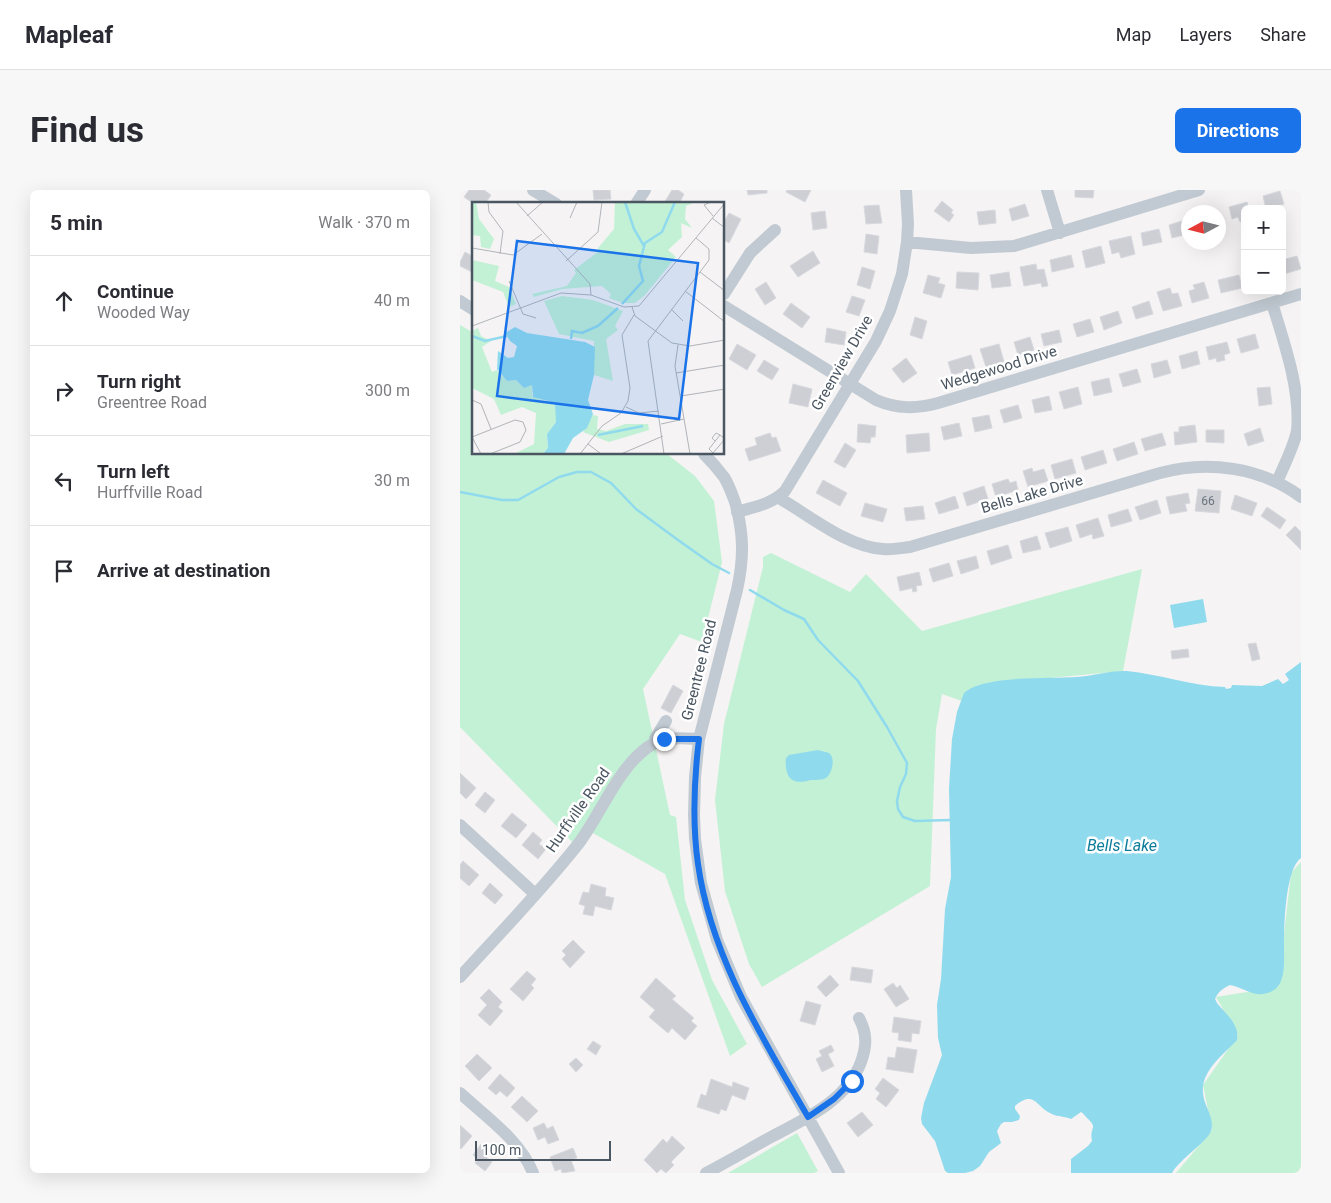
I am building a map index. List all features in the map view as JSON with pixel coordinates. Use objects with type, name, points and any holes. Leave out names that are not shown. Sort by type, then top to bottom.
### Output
[{"type":"street","points":[[533,190],[553,202]]},
{"type":"street","points":[[637,202],[644,190]]},
{"type":"street","name":"Greenview Drive","points":[[778,498],[785,491],[876,341],[890,311],[902,274],[907,242],[906,190]]},
{"type":"street","points":[[1047,190],[1060,233]]},
{"type":"street","points":[[907,242],[971,248],[1002,248],[1060,233],[1181,192],[1199,190]]},
{"type":"street","points":[[725,292],[750,253],[775,230]]},
{"type":"street","name":"Wedgewood Drive","points":[[725,307],[850,384],[887,404],[907,408],[927,406],[1301,294]]},
{"type":"street","points":[[460,301],[472,309]]},
{"type":"street","points":[[1272,303],[1295,380],[1299,407],[1294,440],[1277,482]]},
{"type":"street","name":"Greentree Road","points":[[705,455],[730,488],[743,544],[742,566],[737,590],[699,739],[695,777],[695,840],[701,882],[709,915],[741,997],[839,1173]]},
{"type":"street","name":"Bells Lake Drive","points":[[778,498],[843,536],[872,547],[895,549],[910,547],[1172,470],[1225,467],[1241,470],[1277,482],[1301,497]]},
{"type":"street","points":[[737,512],[778,498]]},
{"type":"street","points":[[655,743],[655,739],[666,721]]},
{"type":"street","name":"Hurffville Road","points":[[460,977],[581,840],[630,765],[641,753],[655,743],[672,738],[699,739]]},
{"type":"street","points":[[460,825],[535,894]]},
{"type":"street","points":[[706,1173],[808,1117],[844,1091],[858,1070],[866,1046],[864,1028],[859,1018]]},
{"type":"street","points":[[460,1093],[518,1148],[533,1173]]},
{"type":"green space","points":[[460,325],[472,332],[472,455],[668,455],[695,476],[714,501],[722,562],[702,642],[680,634],[643,689],[670,815],[676,817],[685,900],[712,980],[747,1044],[730,1056],[665,874],[591,832],[577,847],[460,727]]},
{"type":"green space","points":[[771,553],[850,592],[866,574],[922,631],[1142,569],[1123,671],[978,685],[962,701],[942,694],[936,729],[930,886],[762,987],[749,964],[725,891],[715,800],[724,724],[763,567],[763,557]]},
{"type":"green space","points":[[1301,862],[1301,1173],[1176,1173],[1212,1130],[1203,1085],[1238,1035],[1216,997],[1278,987],[1291,873]]},
{"type":"green space","points":[[797,1133],[818,1171],[814,1173],[728,1173]]},
{"type":"water","points":[[1203,599],[1207,622],[1174,628],[1170,605]]},
{"type":"water","name":"Bells Lake","points":[[1301,662],[1301,858],[1292,874],[1286,899],[1283,973],[1278,986],[1269,993],[1255,994],[1230,985],[1221,990],[1215,999],[1232,1020],[1236,1029],[1237,1040],[1216,1061],[1203,1085],[1203,1095],[1212,1121],[1209,1135],[1172,1173],[1071,1173],[1071,1159],[1092,1141],[1093,1126],[1091,1122],[1081,1112],[1071,1119],[1057,1116],[1047,1111],[1035,1101],[1027,1099],[1015,1106],[1020,1116],[1019,1120],[1001,1124],[997,1131],[1001,1143],[989,1152],[980,1166],[973,1171],[965,1173],[948,1173],[945,1171],[935,1141],[922,1124],[921,1118],[924,1103],[942,1055],[938,1038],[937,1005],[941,979],[945,909],[951,877],[949,789],[952,739],[957,712],[964,693],[973,687],[986,683],[1017,679],[1089,676],[1121,671],[1225,687],[1226,689],[1231,688],[1232,685],[1262,686],[1278,679],[1283,684],[1289,680],[1285,674]]},
{"type":"water","points":[[818,750],[831,755],[832,766],[828,776],[823,779],[801,782],[792,780],[787,771],[786,758],[789,755]]},
{"type":"building","points":[[469,190],[484,190],[491,195],[486,202],[472,203],[464,197]]},
{"type":"building","points":[[593,190],[610,190],[611,199],[594,200]]},
{"type":"building","points":[[672,190],[678,190],[684,194],[680,202],[665,202]]},
{"type":"building","points":[[747,190],[767,190],[767,193],[748,195]]},
{"type":"building","points":[[787,190],[811,190],[805,202],[786,192]]},
{"type":"building","points":[[1075,190],[1094,190],[1093,198],[1075,197]]},
{"type":"building","points":[[1280,191],[1284,204],[1265,205],[1263,196]]},
{"type":"building","points":[[942,201],[953,210],[951,213],[954,215],[949,222],[934,211]]},
{"type":"building","points":[[1247,202],[1248,205],[1241,205],[1240,222],[1238,217],[1232,219],[1229,207]]},
{"type":"building","points":[[1025,204],[1029,216],[1012,221],[1009,209]]},
{"type":"building","points":[[879,205],[882,223],[866,224],[864,206]]},
{"type":"building","points":[[995,210],[996,223],[979,225],[977,212]]},
{"type":"building","points":[[825,211],[827,228],[813,230],[811,213]]},
{"type":"building","points":[[729,213],[741,219],[729,243],[725,241],[725,220]]},
{"type":"building","points":[[1181,221],[1181,236],[1172,238],[1169,225]]},
{"type":"building","points":[[1159,229],[1162,242],[1143,246],[1141,233]]},
{"type":"building","points":[[866,234],[879,236],[877,254],[864,252]]},
{"type":"building","points":[[1131,236],[1135,254],[1121,258],[1119,252],[1112,254],[1109,241]]},
{"type":"building","points":[[1101,246],[1105,263],[1086,268],[1082,251]]},
{"type":"building","points":[[813,251],[820,263],[798,277],[790,266]]},
{"type":"building","points":[[465,252],[472,256],[472,272],[460,266]]},
{"type":"building","points":[[1071,255],[1074,267],[1052,272],[1050,260]]},
{"type":"building","points":[[1297,256],[1301,269],[1286,273],[1286,259]]},
{"type":"building","points":[[1036,264],[1037,270],[1044,269],[1048,286],[1042,287],[1041,283],[1024,286],[1020,267]]},
{"type":"building","points":[[862,267],[875,271],[870,289],[857,285]]},
{"type":"building","points":[[957,272],[979,273],[978,290],[956,288]]},
{"type":"building","points":[[1009,272],[1011,286],[992,288],[990,275]]},
{"type":"building","points":[[928,275],[940,278],[938,283],[945,285],[941,298],[923,293]]},
{"type":"building","points":[[1239,275],[1241,288],[1221,293],[1218,280]]},
{"type":"building","points":[[766,282],[776,298],[765,305],[755,289]]},
{"type":"building","points":[[1204,282],[1209,298],[1192,303],[1189,291],[1195,289],[1193,285]]},
{"type":"building","points":[[1170,288],[1172,294],[1178,293],[1182,306],[1163,311],[1157,292]]},
{"type":"building","points":[[852,296],[865,300],[859,316],[846,312]]},
{"type":"building","points":[[1149,301],[1153,314],[1136,319],[1132,307]]},
{"type":"building","points":[[791,303],[810,317],[802,328],[783,314]]},
{"type":"building","points":[[1118,311],[1122,323],[1104,330],[1100,317]]},
{"type":"building","points":[[915,317],[927,321],[922,339],[910,335]]},
{"type":"building","points":[[1090,319],[1094,332],[1077,337],[1073,324]]},
{"type":"building","points":[[827,328],[846,332],[844,345],[825,342]]},
{"type":"building","points":[[1059,330],[1062,342],[1044,346],[1041,334]]},
{"type":"building","points":[[1255,334],[1259,348],[1241,353],[1237,339]]},
{"type":"building","points":[[1030,337],[1034,350],[1018,355],[1014,342]]},
{"type":"building","points":[[1227,342],[1230,353],[1224,355],[1225,360],[1217,362],[1216,358],[1209,360],[1206,347]]},
{"type":"building","points":[[737,344],[756,355],[747,370],[729,359]]},
{"type":"building","points":[[999,344],[1004,362],[986,367],[980,349]]},
{"type":"building","points":[[1197,351],[1200,364],[1182,369],[1179,356]]},
{"type":"building","points":[[971,355],[975,368],[952,375],[948,362]]},
{"type":"building","points":[[906,358],[917,373],[903,383],[892,369]]},
{"type":"building","points":[[764,360],[779,369],[772,380],[757,371]]},
{"type":"building","points":[[1167,360],[1171,373],[1154,378],[1151,364]]},
{"type":"building","points":[[1137,369],[1141,382],[1123,387],[1119,374]]},
{"type":"building","points":[[1109,378],[1112,392],[1094,396],[1091,382]]},
{"type":"building","points":[[793,384],[812,389],[808,407],[789,403]]},
{"type":"building","points":[[1078,387],[1082,404],[1064,409],[1059,392]]},
{"type":"building","points":[[1270,387],[1272,404],[1259,406],[1257,388]]},
{"type":"building","points":[[1049,396],[1052,410],[1035,413],[1032,400]]},
{"type":"building","points":[[1018,405],[1022,418],[1004,423],[1000,410]]},
{"type":"building","points":[[989,415],[992,428],[975,432],[972,418]]},
{"type":"building","points":[[959,423],[962,436],[944,440],[941,427]]},
{"type":"building","points":[[858,424],[876,426],[875,437],[871,437],[870,443],[857,442]]},
{"type":"building","points":[[1195,425],[1197,442],[1175,445],[1174,432],[1179,432],[1179,427]]},
{"type":"building","points":[[1260,428],[1264,441],[1248,446],[1244,434]]},
{"type":"building","points":[[1206,430],[1224,430],[1224,443],[1206,442]]},
{"type":"building","points":[[770,433],[772,438],[776,437],[781,451],[749,461],[745,449],[757,445],[755,438]]},
{"type":"building","points":[[929,433],[930,451],[907,453],[906,435]]},
{"type":"building","points":[[1162,433],[1166,445],[1145,451],[1141,439]]},
{"type":"building","points":[[1134,442],[1138,454],[1117,461],[1113,449]]},
{"type":"building","points":[[845,443],[856,450],[845,468],[834,462]]},
{"type":"building","points":[[1103,450],[1107,463],[1085,470],[1081,457]]},
{"type":"building","points":[[1072,459],[1076,473],[1055,479],[1051,465]]},
{"type":"building","points":[[1032,468],[1033,472],[1044,469],[1048,481],[1028,487],[1023,471]]},
{"type":"building","points":[[1008,479],[1010,483],[1016,481],[1018,490],[996,497],[992,484]]},
{"type":"building","points":[[823,480],[847,493],[840,506],[816,493]]},
{"type":"building","points":[[984,486],[988,499],[967,506],[963,493]]},
{"type":"building","points":[[1198,489],[1221,491],[1219,513],[1195,511]]},
{"type":"building","points":[[1188,493],[1190,503],[1185,504],[1187,511],[1170,514],[1166,497]]},
{"type":"building","points":[[1235,495],[1257,503],[1252,516],[1231,509]]},
{"type":"building","points":[[955,496],[959,508],[939,514],[935,503]]},
{"type":"building","points":[[1157,500],[1161,513],[1140,520],[1135,507]]},
{"type":"building","points":[[865,503],[887,509],[883,522],[861,516]]},
{"type":"building","points":[[923,506],[925,519],[906,521],[904,508]]},
{"type":"building","points":[[1267,507],[1286,520],[1280,529],[1261,516]]},
{"type":"building","points":[[1128,509],[1132,521],[1111,527],[1108,515]]},
{"type":"building","points":[[1098,518],[1104,536],[1093,539],[1092,534],[1080,538],[1076,525]]},
{"type":"building","points":[[1295,526],[1301,532],[1301,550],[1286,535]]},
{"type":"building","points":[[1068,527],[1072,541],[1050,548],[1045,533]]},
{"type":"building","points":[[1037,536],[1041,549],[1023,553],[1020,541]]},
{"type":"building","points":[[1008,545],[1012,558],[991,565],[987,551]]},
{"type":"building","points":[[976,556],[979,568],[961,574],[957,561]]},
{"type":"building","points":[[949,563],[953,576],[933,582],[929,569]]},
{"type":"building","points":[[919,572],[922,585],[916,586],[917,591],[913,592],[912,588],[900,591],[897,577]]},
{"type":"building","points":[[1256,643],[1260,659],[1252,661],[1248,644]]},
{"type":"building","points":[[1188,649],[1189,657],[1172,659],[1171,651]]},
{"type":"building","points":[[673,685],[683,691],[671,713],[661,708]]},
{"type":"building","points":[[460,773],[476,788],[466,799],[460,793]]},
{"type":"building","points":[[485,792],[495,800],[485,813],[475,805]]},
{"type":"building","points":[[512,813],[527,825],[516,838],[501,826]]},
{"type":"building","points":[[533,832],[542,840],[539,844],[546,849],[538,859],[522,845]]},
{"type":"building","points":[[463,861],[479,875],[469,886],[460,878],[460,865]]},
{"type":"building","points":[[490,883],[503,895],[495,904],[482,893]]},
{"type":"building","points":[[591,884],[606,888],[605,896],[614,898],[611,910],[595,906],[593,916],[583,914],[585,906],[579,904],[583,892],[589,893]]},
{"type":"building","points":[[573,940],[585,952],[570,968],[562,959],[566,955],[562,951]]},
{"type":"building","points":[[852,967],[873,970],[871,983],[850,980]]},
{"type":"building","points":[[527,971],[536,979],[531,985],[534,988],[523,1001],[510,989]]},
{"type":"building","points":[[830,975],[839,985],[826,997],[817,987]]},
{"type":"building","points":[[656,978],[676,996],[672,999],[694,1018],[691,1021],[697,1026],[685,1040],[672,1028],[668,1033],[649,1017],[655,1010],[640,997]]},
{"type":"building","points":[[893,983],[897,988],[900,985],[909,999],[896,1007],[884,989]]},
{"type":"building","points":[[489,989],[502,1002],[498,1007],[503,1011],[490,1026],[478,1015],[487,1005],[480,998]]},
{"type":"building","points":[[806,1001],[821,1005],[815,1025],[800,1021]]},
{"type":"building","points":[[894,1017],[921,1021],[919,1034],[912,1033],[911,1042],[898,1040],[899,1033],[892,1032]]},
{"type":"building","points":[[593,1041],[601,1046],[596,1055],[587,1049]]},
{"type":"building","points":[[831,1045],[834,1051],[828,1054],[834,1066],[822,1072],[816,1059],[822,1056],[819,1051]]},
{"type":"building","points":[[897,1047],[917,1050],[913,1073],[886,1069],[888,1057],[895,1058]]},
{"type":"building","points":[[477,1054],[492,1068],[479,1081],[465,1066]]},
{"type":"building","points":[[576,1058],[583,1065],[576,1072],[569,1064]]},
{"type":"building","points":[[500,1074],[515,1088],[507,1097],[500,1091],[496,1095],[488,1088]]},
{"type":"building","points":[[883,1078],[899,1090],[886,1107],[876,1099],[880,1093],[875,1089]]},
{"type":"building","points":[[711,1079],[732,1087],[733,1082],[749,1088],[745,1100],[732,1095],[726,1111],[721,1109],[719,1114],[697,1107],[701,1094],[706,1096]]},
{"type":"building","points":[[522,1096],[538,1111],[527,1122],[511,1107]]},
{"type":"building","points":[[862,1112],[873,1125],[858,1137],[847,1123]]},
{"type":"building","points":[[544,1123],[547,1129],[553,1126],[559,1140],[548,1144],[545,1137],[538,1140],[533,1128]]},
{"type":"building","points":[[460,1125],[472,1136],[461,1149],[460,1148]]},
{"type":"building","points":[[672,1136],[685,1148],[671,1162],[674,1165],[666,1173],[661,1169],[657,1173],[644,1160],[663,1139],[667,1143]]},
{"type":"building","points":[[481,1144],[490,1152],[486,1157],[492,1162],[485,1171],[475,1163],[478,1159],[473,1155]]},
{"type":"building","points":[[573,1148],[577,1158],[571,1160],[575,1171],[562,1173],[561,1169],[555,1171],[550,1157]]},
{"type":"waterway","points":[[460,492],[502,500],[518,500],[559,477],[577,472],[591,472],[611,483],[636,509],[678,540],[712,564],[729,573]]},
{"type":"waterway","points":[[750,590],[784,610],[804,619],[818,640],[858,681],[907,763],[906,774],[900,787],[897,801],[898,809],[903,817],[915,821],[951,820]]},
{"type":"route","points":[[664,739],[699,739],[694,815],[695,840],[705,901],[717,940],[732,978],[764,1040],[808,1117],[844,1091],[852,1081]]}]
